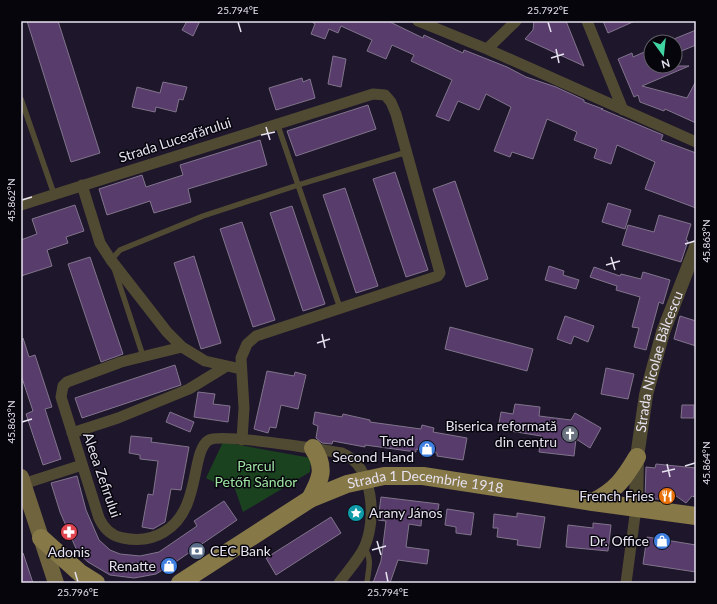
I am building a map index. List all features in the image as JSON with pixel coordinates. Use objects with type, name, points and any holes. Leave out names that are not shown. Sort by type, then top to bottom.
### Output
[{"type":"main road","points":[[310,499],[318,484],[321,474],[319,457],[313,448]]},
{"type":"main road","points":[[593,502],[608,494],[618,486],[637,457]]},
{"type":"main road","name":"Strada 1 Decembrie 1918","points":[[180,583],[310,499],[347,484],[366,479],[402,475],[423,476],[696,516]]},
{"type":"main road","points":[[22,482],[56,583]]},
{"type":"main road","points":[[41,538],[80,573],[96,583]]},
{"type":"street","points":[[418,21],[487,49],[696,142]]},
{"type":"street","points":[[487,49],[516,21]]},
{"type":"street","points":[[587,21],[623,110]]},
{"type":"street","name":"Strada Luceafărului","points":[[21,205],[373,94],[384,95],[391,102],[407,152],[440,273],[438,276],[256,336],[243,350],[241,369],[244,408],[242,440]]},
{"type":"street","points":[[82,185],[100,243],[111,260],[167,332],[182,347],[205,361],[224,367],[241,369]]},
{"type":"street","name":"Strada Nicolae Bălcescu","points":[[636,508],[637,457],[646,395],[663,332],[696,247]]},
{"type":"street","name":"Aleea Zefirului","points":[[182,347],[142,356],[67,382],[63,386],[61,396],[99,518],[104,528],[116,537],[147,540],[168,530],[177,523],[187,508],[203,445],[210,440],[221,438],[342,452],[351,456],[366,479]]},
{"type":"street","points":[[72,433],[118,418],[189,389],[224,367]]},
{"type":"street","points":[[22,482],[82,465]]},
{"type":"street","points":[[339,583],[364,548],[373,513],[366,479]]},
{"type":"street","points":[[626,583],[636,508]]},
{"type":"lane","points":[[21,99],[54,194]]},
{"type":"lane","points":[[277,124],[340,308]]},
{"type":"lane","points":[[142,356],[111,260],[120,250],[196,219],[298,185],[407,152]]},
{"type":"lane","points":[[364,548],[368,553],[370,560],[366,583]]},
{"type":"green space","name":"Parcul Petőfi Sándor","points":[[223,442],[311,458],[310,472],[243,512],[235,489],[227,480],[218,484],[206,478]]},
{"type":"building","points":[[27,21],[58,21],[100,153],[71,162]]},
{"type":"building","points":[[187,21],[200,21],[193,36],[182,30]]},
{"type":"building","points":[[311,21],[388,21],[423,38],[424,35],[463,53],[464,50],[507,67],[526,77],[556,87],[584,100],[584,102],[663,135],[661,140],[696,153],[696,208],[645,189],[655,162],[617,145],[611,164],[594,158],[597,149],[574,140],[577,132],[547,119],[533,159],[512,152],[510,157],[494,151],[511,107],[486,94],[479,110],[458,101],[449,121],[436,116],[452,80],[411,61],[414,55],[392,45],[386,59],[367,51],[372,40],[341,26],[338,33],[329,29],[325,39],[311,34],[315,24]]},
{"type":"building","points":[[534,21],[566,21],[584,66],[525,39],[533,30]]},
{"type":"building","points":[[603,21],[635,21],[608,33]]},
{"type":"building","points":[[696,30],[696,45],[683,50],[683,35]]},
{"type":"building","points":[[632,53],[633,57],[643,53],[643,74],[670,74],[642,86],[687,98],[696,81],[696,123],[665,109],[664,111],[640,102],[638,95],[634,97],[618,59]]},
{"type":"building","points":[[333,56],[346,59],[341,87],[328,84]]},
{"type":"building","points":[[302,78],[303,82],[310,79],[315,98],[276,110],[269,88]]},
{"type":"building","points":[[163,82],[187,87],[183,100],[179,99],[176,112],[156,107],[155,112],[132,107],[137,87],[160,93]]},
{"type":"building","points":[[368,105],[376,129],[296,156],[287,131]]},
{"type":"building","points":[[260,140],[267,165],[188,189],[191,202],[154,213],[150,201],[107,215],[99,189],[142,175],[146,187],[183,175],[180,165]]},
{"type":"building","points":[[395,172],[428,270],[406,277],[373,179]]},
{"type":"building","points":[[455,181],[488,279],[466,287],[433,189]]},
{"type":"building","points":[[345,188],[378,286],[356,293],[323,195]]},
{"type":"building","points":[[608,203],[631,210],[625,229],[602,222]]},
{"type":"building","points":[[75,205],[84,231],[66,237],[68,243],[47,250],[52,266],[21,276],[21,240],[37,234],[32,219]]},
{"type":"building","points":[[292,206],[325,304],[303,311],[270,213]]},
{"type":"building","points":[[659,215],[691,224],[686,240],[688,241],[681,262],[622,245],[628,225],[654,232]]},
{"type":"building","points":[[242,222],[275,320],[253,327],[220,229]]},
{"type":"building","points":[[194,256],[221,343],[201,349],[174,263]]},
{"type":"building","points":[[90,257],[123,354],[101,362],[68,264]]},
{"type":"building","points":[[549,266],[564,271],[563,275],[579,280],[576,289],[545,280]]},
{"type":"building","points":[[594,267],[620,276],[621,274],[641,279],[643,272],[670,280],[663,304],[659,302],[646,350],[634,347],[639,328],[632,327],[640,297],[616,290],[617,286],[590,277]]},
{"type":"building","points":[[565,316],[594,326],[588,342],[574,336],[571,344],[557,339]]},
{"type":"building","points":[[680,316],[696,321],[696,346],[674,339]]},
{"type":"building","points":[[450,327],[533,349],[527,371],[445,349]]},
{"type":"building","points":[[23,338],[29,357],[35,355],[52,407],[45,409],[61,459],[43,465],[26,414],[33,411],[21,375],[21,339]]},
{"type":"building","points":[[175,365],[181,385],[82,418],[75,398]]},
{"type":"building","points":[[606,368],[634,374],[628,399],[601,394]]},
{"type":"building","points":[[267,371],[294,376],[295,372],[306,375],[298,409],[281,405],[276,428],[270,427],[268,433],[254,429]]},
{"type":"building","points":[[198,392],[215,394],[213,404],[230,406],[228,422],[194,417]]},
{"type":"building","name":"Biserica reformată din centru","points":[[515,404],[540,407],[539,416],[571,420],[575,413],[601,428],[590,448],[576,439],[574,456],[539,452],[541,436],[498,429],[501,412],[513,414]]},
{"type":"building","points":[[682,405],[694,405],[694,418],[681,418]]},
{"type":"building","points":[[170,412],[194,422],[190,432],[166,422]]},
{"type":"building","points":[[315,412],[342,417],[343,414],[370,420],[370,422],[421,429],[422,425],[434,428],[433,432],[467,438],[463,460],[437,456],[437,453],[416,449],[416,452],[365,445],[365,447],[333,441],[332,444],[322,443],[316,438],[318,426],[313,424]]},
{"type":"building","points":[[131,436],[152,438],[151,442],[189,447],[181,490],[171,489],[165,522],[153,529],[142,527],[148,494],[153,495],[158,461],[140,459],[140,455],[129,453]]},
{"type":"building","points":[[656,464],[696,468],[695,497],[692,496],[686,503],[669,491],[669,500],[645,498],[646,467],[655,468]]},
{"type":"building","points":[[77,476],[86,510],[99,540],[110,550],[120,554],[140,556],[159,552],[197,526],[194,521],[224,501],[237,520],[156,574],[134,578],[110,575],[88,562],[78,553],[60,512],[51,483]]},
{"type":"building","points":[[381,497],[439,504],[437,516],[422,514],[421,526],[409,524],[406,547],[429,550],[427,564],[398,560],[390,583],[373,583],[381,561],[386,521],[378,520]]},
{"type":"building","points":[[447,509],[474,513],[471,535],[456,533],[456,527],[445,525]]},
{"type":"building","points":[[517,513],[545,517],[540,548],[517,545],[518,540],[497,537],[498,528],[493,528],[494,514],[517,517]]},
{"type":"building","points":[[331,517],[341,533],[276,575],[266,558]]},
{"type":"building","points":[[593,523],[611,525],[608,551],[566,547],[568,525],[593,528]]},
{"type":"building","points":[[647,537],[696,545],[696,572],[643,564]]},
{"type":"building","points":[[23,553],[33,583],[21,583],[21,554]]},
{"type":"place","name":"Biserica reformată din centru","points":[[570,434]]},
{"type":"place","name":"Trend Second Hand","points":[[427,449]]},
{"type":"place","name":"French Fries","points":[[667,496]]},
{"type":"place","name":"Arany János","points":[[356,513]]},
{"type":"place","name":"Adonis","points":[[69,532]]},
{"type":"place","name":"Dr. Office","points":[[662,541]]},
{"type":"place","name":"CEC Bank","points":[[197,551]]},
{"type":"place","name":"Renatte","points":[[169,566]]}]
